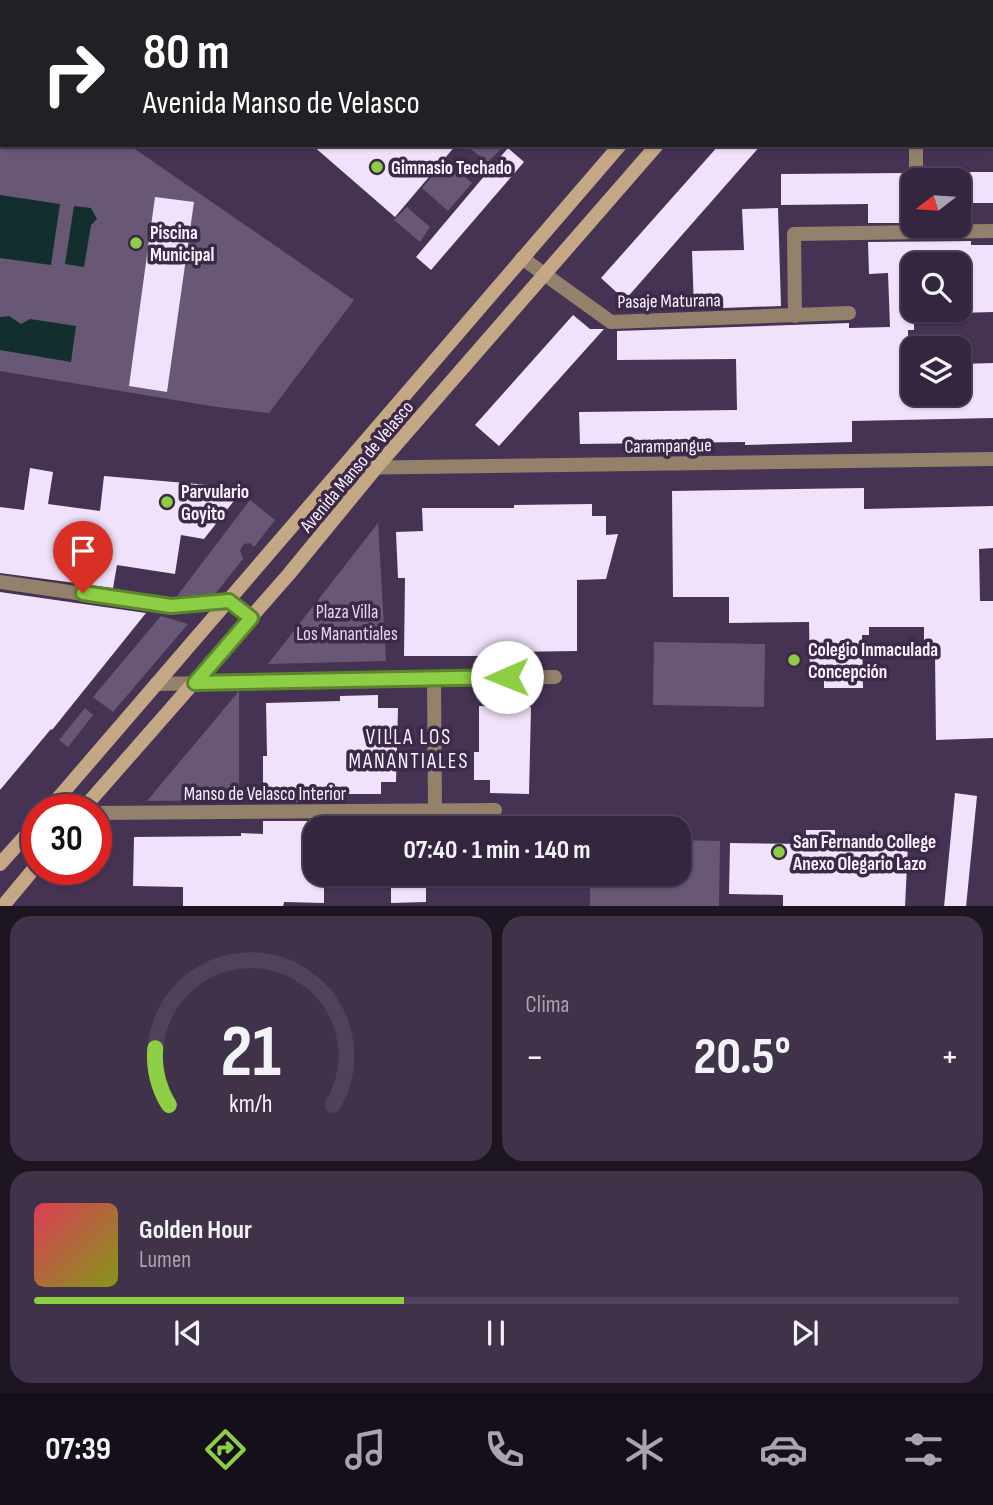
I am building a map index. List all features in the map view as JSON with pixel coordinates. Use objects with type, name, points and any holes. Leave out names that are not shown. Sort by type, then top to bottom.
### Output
[{"type":"main road","name":"Avenida Manso de Velasco","points":[[62,794],[618,147]]},
{"type":"main road","name":"Avenida Manso de Velasco","points":[[96,794],[324,534],[375,469],[655,147]]},
{"type":"main road","points":[[0,864],[21,841]]},
{"type":"main road","points":[[2,906],[21,884]]},
{"type":"street","points":[[916,147],[916,168]]},
{"type":"street","points":[[795,316],[794,234],[901,230]]},
{"type":"street","points":[[971,230],[993,231]]},
{"type":"street","name":"Pasaje Maturana","points":[[522,258],[611,323],[849,313]]},
{"type":"street","name":"Carampangue","points":[[343,468],[993,459]]},
{"type":"street","points":[[0,582],[160,605],[229,601],[251,618]]},
{"type":"street","points":[[156,684],[555,677]]},
{"type":"street","points":[[434,679],[435,811]]},
{"type":"street","name":"Manso de Velasco Interior","points":[[112,813],[495,810]]},
{"type":"green space","name":"Piscina Municipal","points":[[0,147],[132,147],[354,300],[269,413],[0,371]]},
{"type":"green space","points":[[468,147],[501,149],[488,162]]},
{"type":"green space","points":[[446,160],[472,183],[448,211],[422,188]]},
{"type":"green space","points":[[407,207],[430,227],[420,242],[394,220]]},
{"type":"green space","points":[[250,500],[275,520],[254,547],[250,543],[244,544],[240,550],[243,559],[215,594],[177,596]]},
{"type":"green space","name":"Plaza Villa Los Manantiales","points":[[378,523],[386,661],[268,664]]},
{"type":"green space","points":[[161,616],[188,624],[113,712],[93,697]]},
{"type":"green space","points":[[654,642],[765,644],[764,707],[653,705]]},
{"type":"green space","points":[[239,691],[239,800],[147,801]]},
{"type":"green space","points":[[85,708],[93,715],[68,747],[59,740]]},
{"type":"green space","points":[[691,840],[720,841],[719,906],[590,906],[590,886],[691,886]]},
{"type":"shaded area","points":[[0,195],[60,204],[51,265],[0,258]]},
{"type":"shaded area","points":[[74,206],[91,208],[97,219],[91,225],[84,267],[65,264]]},
{"type":"shaded area","points":[[9,316],[21,324],[30,319],[76,326],[71,362],[0,350],[0,317]]},
{"type":"building","name":"Gimnasio Techado","points":[[314,147],[454,147],[395,217]]},
{"type":"building","points":[[717,147],[759,147],[625,300],[601,278]]},
{"type":"building","points":[[508,148],[524,162],[431,270],[416,257]]},
{"type":"building","points":[[971,172],[993,172],[993,203],[971,203]]},
{"type":"building","points":[[901,173],[901,223],[868,223],[868,204],[781,205],[781,174]]},
{"type":"building","points":[[155,197],[194,202],[167,392],[129,386]]},
{"type":"building","points":[[778,208],[781,306],[694,309],[692,251],[744,250],[742,209]]},
{"type":"building","points":[[971,241],[971,245],[993,245],[993,312],[971,313],[971,252],[901,252],[901,322],[914,322],[914,330],[908,330],[908,336],[901,336],[901,406],[971,406],[971,364],[993,363],[993,418],[852,421],[852,442],[745,445],[745,442],[580,444],[579,412],[737,410],[736,359],[617,360],[617,331],[849,323],[849,328],[890,327],[888,273],[869,274],[868,242]]},
{"type":"building","points":[[573,315],[590,329],[604,329],[499,446],[475,425]]},
{"type":"building","points":[[30,468],[53,472],[48,504],[100,511],[104,476],[244,488],[204,539],[181,535],[175,574],[117,565],[113,588],[0,573],[0,507],[24,510]]},
{"type":"building","points":[[864,488],[864,509],[993,506],[993,548],[979,549],[980,601],[993,601],[993,738],[936,740],[935,655],[924,655],[924,627],[869,627],[869,635],[862,635],[863,688],[824,688],[824,673],[810,673],[809,622],[729,623],[729,597],[673,597],[672,491]]},
{"type":"building","points":[[592,504],[592,516],[606,516],[606,535],[618,534],[606,579],[577,580],[577,651],[499,652],[499,656],[404,656],[405,578],[398,578],[396,532],[423,531],[422,508],[514,508],[514,505]]},
{"type":"building","points":[[0,592],[146,613],[0,790]]},
{"type":"building","points":[[378,695],[378,708],[398,708],[396,782],[381,782],[381,794],[313,794],[313,802],[263,802],[263,756],[267,756],[266,703],[340,701],[340,696]]},
{"type":"building","points":[[479,706],[531,707],[529,794],[490,793],[490,780],[474,780],[474,752],[479,752]]},
{"type":"building","points":[[955,793],[977,796],[966,906],[944,906]]},
{"type":"building","points":[[263,821],[303,821],[303,886],[324,886],[324,903],[284,902],[283,906],[183,906],[183,887],[133,886],[134,837],[241,836],[241,833],[263,834]]},
{"type":"building","points":[[806,830],[835,830],[835,844],[908,844],[905,906],[783,906],[783,895],[729,894],[730,843],[806,844]]},
{"type":"building","points":[[391,886],[426,886],[426,902],[391,903]]},
{"type":"place","name":"Gimnasio Techado","points":[[377,167]]},
{"type":"place","name":"Piscina Municipal","points":[[136,243]]},
{"type":"place","name":"Parvulario Goyito","points":[[167,502]]},
{"type":"place","name":"Colegio Inmaculada Concepción","points":[[794,660]]},
{"type":"place","name":"San Fernando College Anexo Olegario Lazo","points":[[779,852]]},
{"type":"district","name":"VILLA LOS MANANTIALES","points":[[409,749]]},
{"type":"route","points":[[83,593],[171,606],[229,601],[251,618],[195,683],[507,677]]}]
